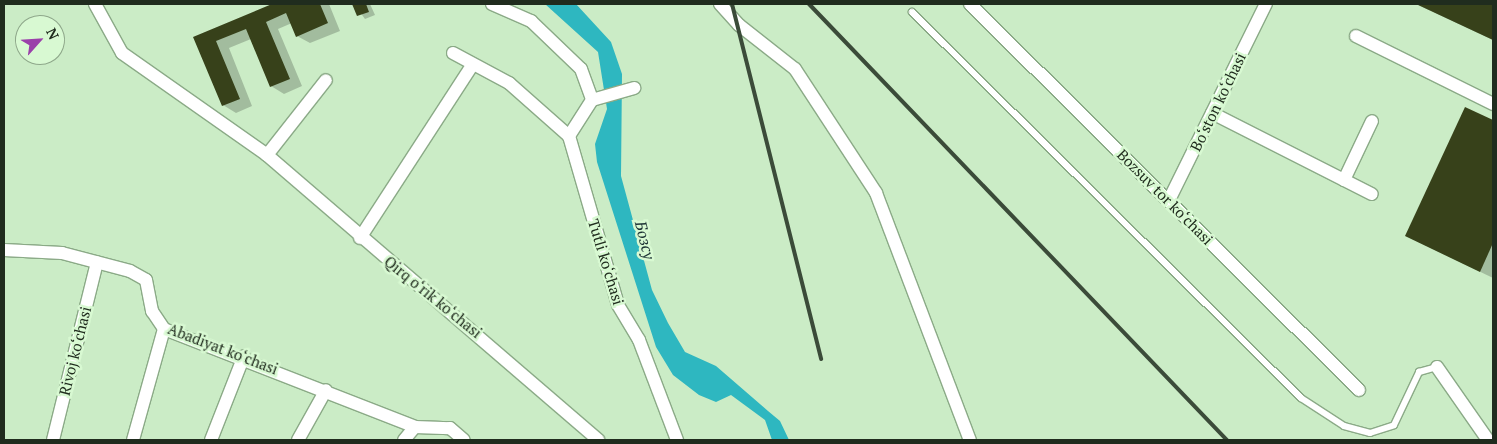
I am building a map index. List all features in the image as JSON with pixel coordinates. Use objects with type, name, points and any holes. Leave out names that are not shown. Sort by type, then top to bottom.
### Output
[{"type":"street","name":"Qirq o‘rik ko‘chasi","points":[[95,4],[122,54],[267,155],[360,238],[532,379],[598,440]]},
{"type":"street","points":[[492,4],[531,21],[581,69],[592,100]]},
{"type":"street","name":"Bozsuv tor ko‘chasi","points":[[970,4],[1360,390]]},
{"type":"street","name":"Bo‘ston ko‘chasi","points":[[1169,200],[1263,5]]},
{"type":"street","points":[[722,6],[796,69],[876,192],[970,440]]},
{"type":"street","points":[[1356,36],[1493,104]]},
{"type":"street","points":[[453,52],[509,83],[569,136],[592,100],[634,88]]},
{"type":"street","points":[[360,238],[473,64]]},
{"type":"street","points":[[267,155],[326,80]]},
{"type":"street","points":[[1212,114],[1372,194]]},
{"type":"street","points":[[1344,180],[1372,121]]},
{"type":"street","name":"Tutli ko‘chasi","points":[[569,136],[618,305],[639,340],[676,440]]},
{"type":"street","name":"Abadiyat ko‘chasi","points":[[4,250],[62,253],[130,270],[146,280],[152,311],[164,329],[244,356],[415,426],[450,428],[464,440]]},
{"type":"street","name":"Rivoj ko‘chasi","points":[[53,440],[98,262]]},
{"type":"street","points":[[133,440],[164,329]]},
{"type":"street","points":[[211,440],[244,356]]},
{"type":"street","points":[[1437,367],[1488,440]]},
{"type":"street","points":[[298,440],[326,390]]},
{"type":"street","points":[[404,440],[415,426]]},
{"type":"lane","points":[[912,12],[1301,398],[1344,426],[1370,433],[1394,425],[1419,372],[1437,367]]},
{"type":"water","name":"Бозсу","points":[[545,4],[576,4],[611,42],[622,74],[621,176],[652,290],[668,323],[685,352],[716,366],[780,421],[789,440],[772,440],[765,420],[731,395],[716,402],[699,395],[673,375],[656,347],[597,162],[595,144],[607,109],[598,52]]},
{"type":"building","points":[[272,4],[320,4],[328,23],[296,37],[286,13],[266,22],[290,79],[270,87],[246,29],[216,41],[240,99],[222,106],[193,37]]},
{"type":"building","points":[[352,4],[366,4],[369,12],[357,16]]},
{"type":"building","points":[[1416,4],[1493,4],[1493,40]]},
{"type":"building","points":[[1465,107],[1493,120],[1493,243],[1480,272],[1405,236]]},
{"type":"railway","points":[[732,4],[821,359]]},
{"type":"railway","points":[[809,4],[1227,440]]}]
